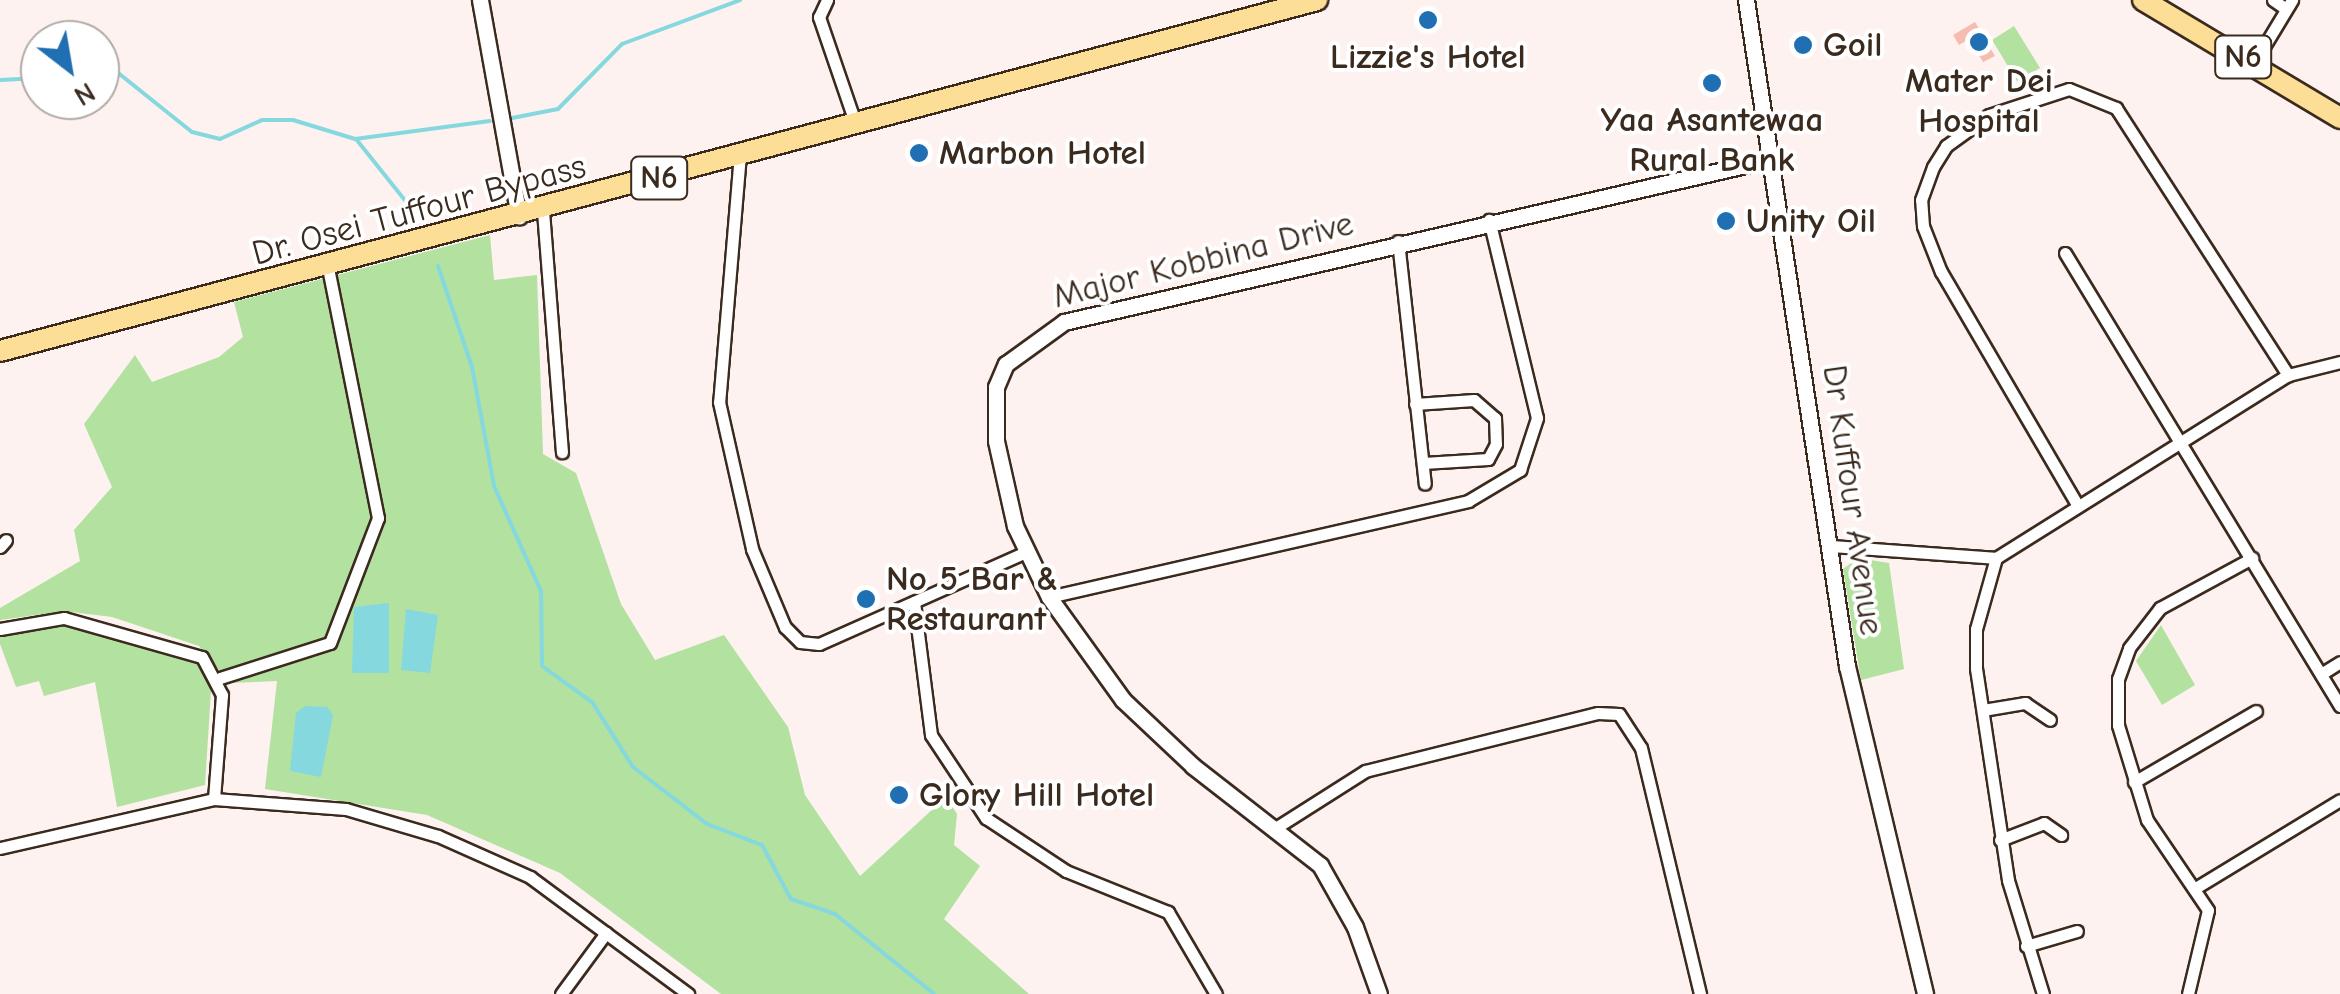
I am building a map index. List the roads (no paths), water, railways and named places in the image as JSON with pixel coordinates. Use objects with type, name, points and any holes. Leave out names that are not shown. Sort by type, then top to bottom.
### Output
[{"type":"highway","name":"Dr. Osei Tuffour Bypass","points":[[0,351],[543,211],[855,122],[1317,0]]},
{"type":"highway","name":"N6","points":[[2143,0],[2340,118]]},
{"type":"street","points":[[480,0],[519,217]]},
{"type":"street","points":[[827,0],[819,17],[855,122]]},
{"type":"street","points":[[2254,63],[2289,4],[2273,0]]},
{"type":"street","name":"Dr Kuffour Avenue","points":[[1749,3],[1855,704],[1925,994]]},
{"type":"street","points":[[2078,506],[1940,272],[1923,226],[1922,200],[1933,168],[1946,146],[1989,114],[2069,89],[2116,108],[2288,375]]},
{"type":"street","points":[[740,154],[719,402],[730,471],[776,615],[800,642],[819,644],[1026,552]]},
{"type":"street","name":"Major Kobbina Drive","points":[[1379,994],[1333,882],[1124,700],[1049,596],[1026,552],[994,423],[996,387],[1016,350],[1064,322],[1490,220],[1770,159]]},
{"type":"street","points":[[543,211],[562,452]]},
{"type":"street","points":[[1049,596],[1468,501],[1520,470],[1538,418],[1490,220]]},
{"type":"street","points":[[1398,242],[1425,484]]},
{"type":"street","points":[[2066,253],[2340,706]]},
{"type":"street","points":[[220,678],[308,656],[338,636],[378,518],[328,267]]},
{"type":"street","points":[[1830,546],[1996,558],[2288,375],[2340,362]]},
{"type":"street","points":[[1416,404],[1474,400],[1494,418],[1496,444],[1488,459],[1422,463]]},
{"type":"street","points":[[1996,558],[1976,629],[1982,710],[2000,840],[2026,946],[2043,994]]},
{"type":"street","points":[[2188,994],[2208,910],[2197,887],[2161,846],[2134,782],[2116,705],[2129,648],[2160,608],[2252,558]]},
{"type":"street","points":[[914,602],[932,735],[986,818],[1079,878],[1168,912],[1216,994]]},
{"type":"street","points":[[0,629],[52,616],[104,624],[193,651],[220,678],[214,799]]},
{"type":"street","points":[[2321,674],[2340,662]]},
{"type":"street","points":[[1982,710],[2024,703],[2050,720]]},
{"type":"street","points":[[2134,782],[2256,712]]},
{"type":"street","points":[[1274,829],[1365,770],[1598,713],[1619,714],[1641,748],[1700,994]]},
{"type":"street","points":[[0,848],[214,799],[346,809],[438,836],[530,877],[688,994]]},
{"type":"street","points":[[2197,887],[2340,800]]},
{"type":"street","points":[[2000,840],[2044,823],[2062,835]]},
{"type":"street","points":[[2026,946],[2077,931]]},
{"type":"street","points":[[561,994],[606,933]]},
{"type":"water","points":[[389,603],[389,673],[352,673],[354,607]]},
{"type":"water","points":[[406,609],[438,615],[430,673],[401,670]]},
{"type":"water","points":[[305,706],[327,707],[333,715],[321,777],[290,771],[296,713]]},
{"type":"waterway","points":[[512,118],[558,109],[622,44],[740,0]]},
{"type":"waterway","points":[[120,74],[192,132],[220,139],[262,120],[293,120],[355,139],[490,121]]},
{"type":"waterway","points":[[0,80],[20,79]]},
{"type":"waterway","points":[[356,139],[415,213]]},
{"type":"waterway","points":[[438,266],[472,367],[494,486],[541,591],[542,666],[592,702],[633,767],[707,824],[762,845],[791,899],[835,914],[934,994]]},
{"type":"place","name":"Lizzie's Hotel","points":[[1428,20]]},
{"type":"place","name":"Mater Dei Hospital","points":[[1979,42]]},
{"type":"place","name":"Goil","points":[[1803,45]]},
{"type":"place","name":"Yaa Asantewaa Rural Bank","points":[[1712,83]]},
{"type":"place","name":"Marbon Hotel","points":[[919,153]]},
{"type":"place","name":"Unity Oil","points":[[1726,221]]},
{"type":"place","name":"No 5 Bar & Restaurant","points":[[866,599]]},
{"type":"place","name":"Glory Hill Hotel","points":[[899,795]]}]
